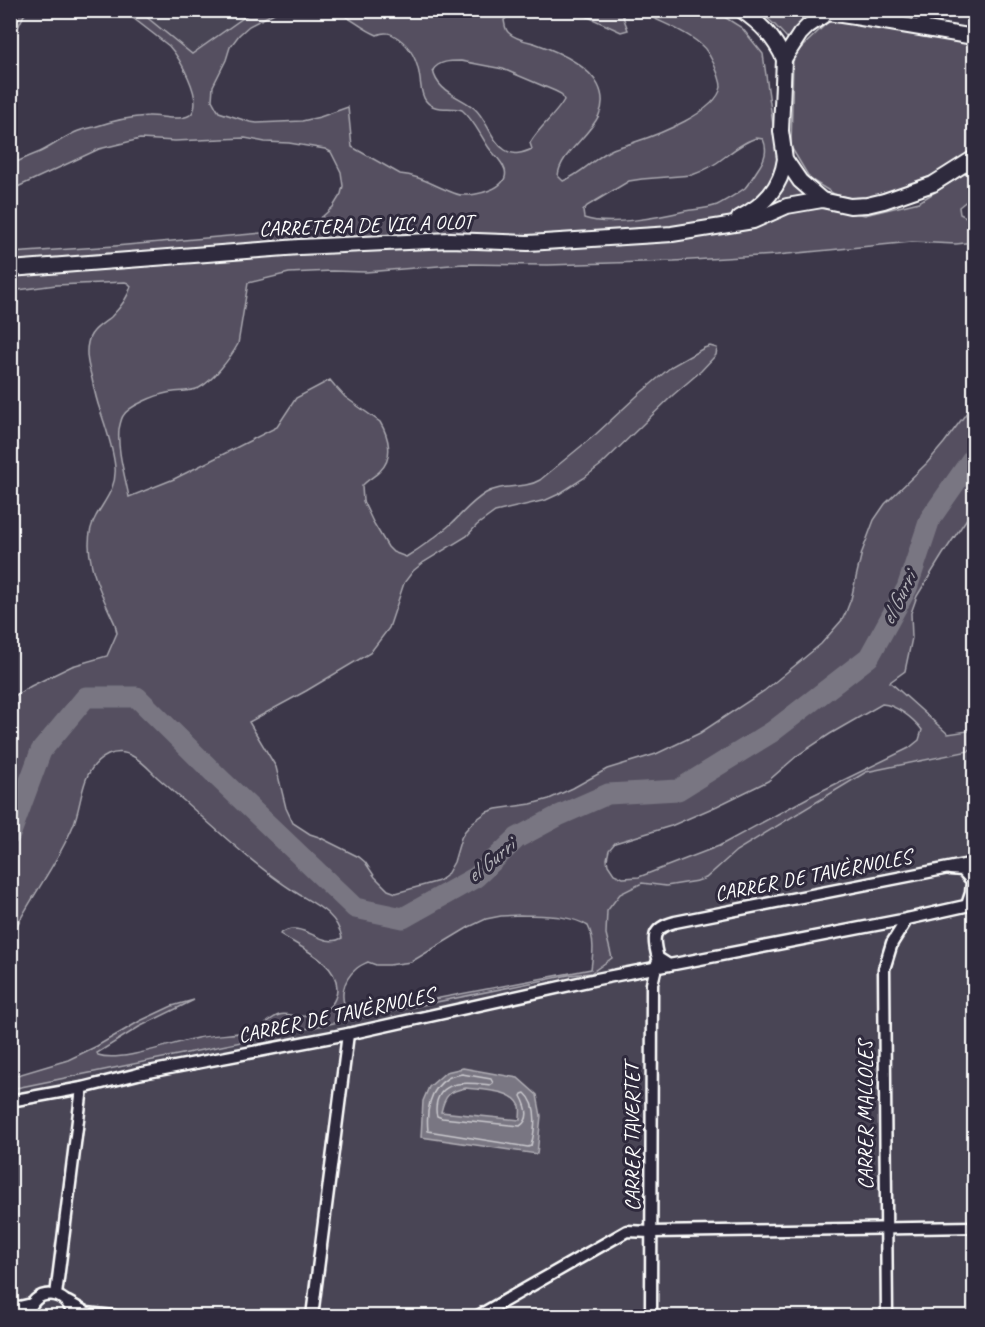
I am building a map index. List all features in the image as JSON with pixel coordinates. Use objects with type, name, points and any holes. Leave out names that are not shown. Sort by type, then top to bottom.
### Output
[{"type":"street","points":[[741,10],[757,21],[777,44],[784,59],[781,131],[785,159],[800,181],[822,200],[850,206],[884,201],[933,184],[975,158]]},
{"type":"street","points":[[808,10],[975,37]]},
{"type":"street","points":[[918,27],[932,10]]},
{"type":"street","points":[[784,59],[800,34],[827,13]]},
{"type":"street","name":"CARRETERA DE VIC A OLOT","points":[[723,226],[755,209],[770,197],[783,171],[785,159]]},
{"type":"street","name":"CARRETERA DE VIC A OLOT","points":[[10,269],[298,247],[450,240],[539,242],[672,234],[753,221],[787,206],[822,200]]},
{"type":"street","name":"CARRER DE TAVÈRNOLES","points":[[657,962],[653,943],[656,933],[664,925],[975,863]]},
{"type":"street","name":"CARRER DE TAVÈRNOLES","points":[[10,1101],[348,1034],[657,962],[669,965],[972,906],[972,881],[962,870],[948,868]]},
{"type":"street","name":"CARRER MALLOLES","points":[[887,1317],[884,969],[892,943],[907,919]]},
{"type":"street","name":"CARRER TAVERTET","points":[[651,1317],[652,984],[657,962]]},
{"type":"street","points":[[312,1317],[348,1034]]},
{"type":"street","points":[[56,1295],[82,1088]]},
{"type":"street","points":[[478,1317],[627,1231],[975,1227]]},
{"type":"street","points":[[28,1317],[32,1304],[37,1299],[56,1295],[87,1313],[114,1317]]},
{"type":"street","points":[[68,1302],[74,1317]]},
{"type":"street","points":[[10,1305],[19,1307],[32,1304]]},
{"type":"shaded area","points":[[638,10],[715,11],[742,28],[763,54],[778,160],[816,205],[865,215],[919,202],[974,168],[974,195],[959,207],[960,214],[974,221],[974,242],[956,244],[912,242],[777,255],[674,261],[548,265],[463,264],[366,272],[289,273],[248,283],[238,344],[216,374],[199,388],[157,396],[131,408],[122,417],[119,446],[129,497],[174,479],[277,427],[296,398],[330,380],[345,397],[380,422],[383,428],[388,441],[389,454],[380,471],[362,486],[363,501],[388,547],[393,552],[406,557],[440,533],[486,493],[499,488],[527,485],[540,480],[672,366],[704,348],[710,346],[717,348],[716,355],[701,371],[602,464],[584,478],[546,500],[495,512],[477,525],[467,536],[413,571],[404,583],[389,628],[370,653],[249,722],[276,767],[286,808],[293,823],[310,834],[359,857],[388,890],[396,893],[439,881],[446,876],[454,862],[465,831],[487,812],[549,799],[607,769],[656,754],[700,733],[764,691],[821,644],[846,612],[862,552],[874,520],[885,504],[927,463],[974,403],[974,520],[968,517],[917,596],[911,613],[912,638],[905,671],[890,682],[948,734],[974,730],[974,750],[866,772],[736,851],[706,878],[666,886],[642,883],[620,894],[607,911],[606,934],[612,958],[591,973],[569,975],[11,1089],[11,1077],[68,1060],[140,1021],[172,1006],[194,1000],[139,1027],[97,1053],[98,1055],[120,1056],[197,1038],[242,1033],[255,1030],[281,1014],[304,1016],[320,1012],[331,1005],[337,992],[331,970],[316,956],[280,934],[296,929],[327,940],[334,941],[342,938],[335,922],[324,910],[279,881],[248,857],[140,761],[128,754],[118,753],[108,755],[92,768],[84,786],[73,826],[11,937],[10,709],[16,695],[31,686],[72,666],[107,656],[117,633],[93,571],[90,556],[91,529],[110,493],[115,467],[113,452],[96,398],[87,352],[91,335],[120,306],[131,286],[125,282],[56,285],[11,291],[11,253],[296,230],[311,224],[333,207],[343,186],[341,172],[331,152],[325,149],[245,138],[175,141],[140,139],[99,149],[11,190],[11,165],[82,130],[134,117],[183,118],[192,113],[195,106],[192,88],[184,68],[173,51],[124,11],[139,11],[192,54],[253,11],[278,11],[249,26],[230,47],[213,86],[212,100],[219,112],[257,123],[302,121],[348,107],[352,147],[400,174],[417,178],[455,194],[483,193],[497,187],[502,182],[505,170],[470,118],[462,110],[438,108],[426,101],[422,93],[416,61],[407,46],[398,38],[388,33],[377,35],[336,11],[520,11],[504,20],[508,32],[517,38],[552,50],[579,65],[593,77],[602,99],[595,123],[561,165],[558,176],[563,181],[613,149],[657,134],[698,114],[717,96],[721,87],[715,66],[699,43],[685,33]],"holes":[[[449,61],[503,69],[561,94],[564,100],[530,143],[532,149],[522,153],[508,152],[496,141],[474,108],[439,84],[433,70]],[[756,138],[763,139],[765,154],[762,162],[745,188],[717,205],[635,220],[607,222],[584,218],[583,211],[587,206],[629,181],[692,175],[710,167]],[[882,704],[904,713],[922,730],[919,740],[909,748],[811,796],[719,846],[639,877],[623,878],[614,874],[608,865],[609,850],[615,843],[671,826],[768,781],[798,755]],[[501,916],[555,916],[572,919],[588,926],[593,942],[591,969],[356,1014],[349,1012],[344,1001],[343,990],[352,973],[360,966],[368,962],[376,965],[411,962],[469,927],[486,919]]]},
{"type":"shaded area","points":[[10,11],[29,11],[24,15],[11,42]]},
{"type":"shaded area","points":[[139,11],[253,11],[192,54]]},
{"type":"shaded area","points":[[575,11],[621,11],[628,30],[621,32]]},
{"type":"shaded area","points":[[759,11],[791,11],[809,20],[795,29],[787,38]]},
{"type":"shaded area","points":[[838,19],[963,41],[974,48],[973,150],[948,167],[921,181],[887,194],[858,200],[834,194],[810,179],[791,147],[793,59],[827,23]]},
{"type":"shaded area","points":[[974,750],[974,1316],[11,1316],[11,1089],[569,975],[591,973],[612,958],[606,934],[607,911],[620,894],[642,883],[666,886],[706,878],[736,851],[866,772]]},
{"type":"water","points":[[463,1068],[518,1078],[537,1095],[541,1116],[537,1154],[421,1137],[423,1101],[429,1087],[446,1072]],"holes":[[[466,1088],[496,1091],[511,1096],[520,1106],[520,1120],[441,1112],[446,1098],[452,1092]]]},
{"type":"waterway","name":"el Gurri","points":[[10,835],[41,751],[86,697],[137,697],[355,908],[403,918],[476,877],[517,838],[558,816],[608,794],[678,790],[772,732],[869,657],[907,588],[930,519],[974,456]]}]
